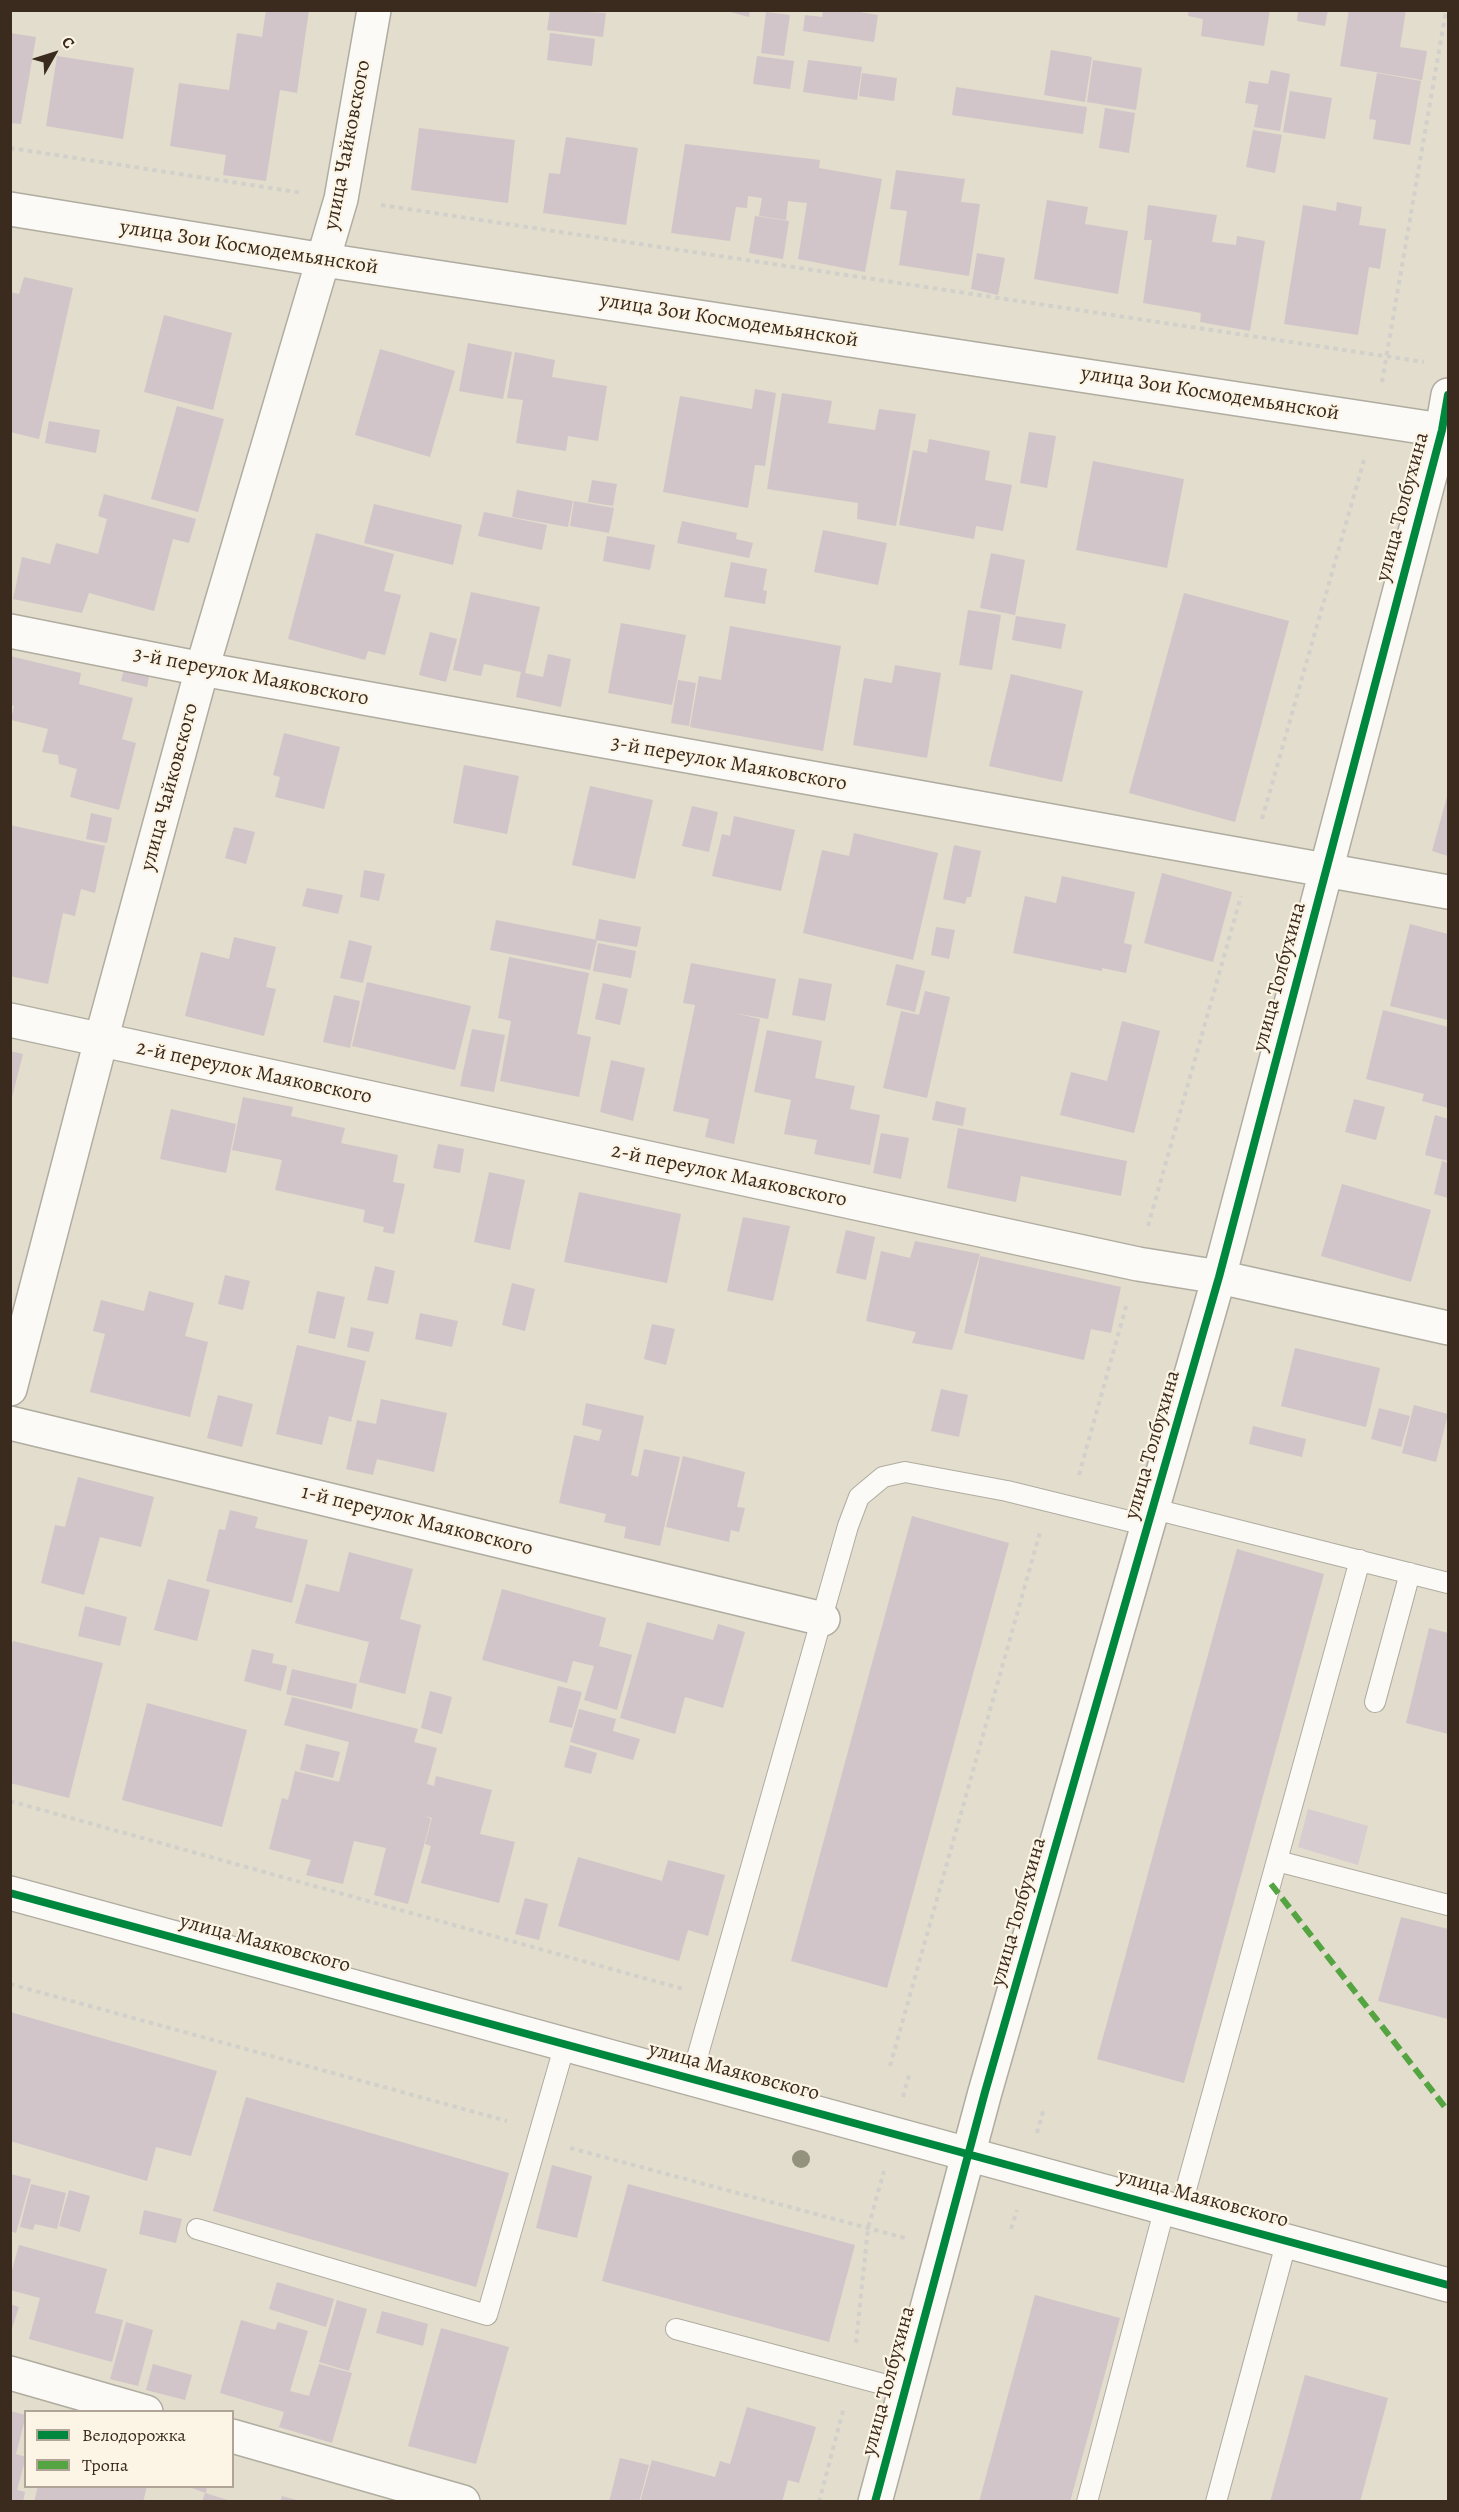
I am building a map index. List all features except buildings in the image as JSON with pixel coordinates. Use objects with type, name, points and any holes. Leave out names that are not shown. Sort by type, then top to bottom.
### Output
[{"type":"street","name":"улица Чайковского","points":[[10,1389],[101,1040],[202,669],[341,199],[374,10]]},
{"type":"street","name":"улица Зои Космодемьянской","points":[[10,209],[324,260],[1445,431]]},
{"type":"street","name":"улица Толбухина","points":[[875,2502],[969,2154],[1219,1277],[1445,431],[1449,395]]},
{"type":"street","name":"3-й переулок Маяковского","points":[[10,631],[202,669],[1449,892]]},
{"type":"street","name":"2-й переулок Маяковского","points":[[10,1020],[1138,1264],[1219,1277],[1449,1328]]},
{"type":"street","name":"1-й переулок Маяковского","points":[[10,1423],[823,1619]]},
{"type":"street","name":"улица Маяковского","points":[[10,1893],[1449,2284]]},
{"type":"street","points":[[10,2373],[139,2410]]},
{"type":"street","points":[[234,2437],[463,2502]]},
{"type":"lane","points":[[691,2079],[716,1998],[848,1526],[859,1497],[883,1477],[905,1472],[1070,1507],[1151,1517],[1360,1560],[1449,1582]]},
{"type":"lane","points":[[1087,2502],[1277,1861],[1360,1560]]},
{"type":"lane","points":[[1376,1702],[1410,1573]]},
{"type":"lane","points":[[1277,1861],[1449,1905]]},
{"type":"lane","points":[[197,2229],[487,2315],[565,2044]]},
{"type":"lane","points":[[1216,2502],[1287,2240]]},
{"type":"lane","points":[[676,2329],[905,2390]]},
{"type":"path","points":[[1070,1507],[1376,419],[1446,10]]},
{"type":"path","points":[[10,148],[1428,363]]},
{"type":"path","points":[[890,2066],[1049,1501]]},
{"type":"path","points":[[10,1801],[716,1998]]},
{"type":"path","points":[[10,1984],[540,2131],[553,2144],[943,2248]]},
{"type":"path","points":[[902,2103],[910,2071]]},
{"type":"path","points":[[819,2502],[853,2376],[868,2228],[885,2167]]},
{"type":"shaded area","points":[[1308,1809],[1368,1826],[1358,1865],[1298,1847]]},
{"type":"marked path","points":[[1271,1884],[1448,2111]]},
{"type":"cycle path","points":[[875,2502],[985,2092],[1219,1277],[1442,430],[1448,395]]},
{"type":"cycle path","points":[[10,1893],[1448,2285]]}]
